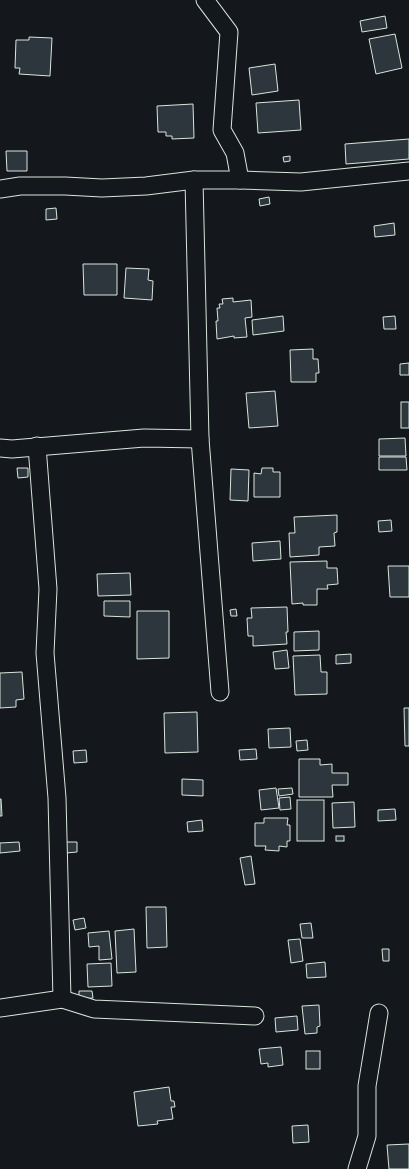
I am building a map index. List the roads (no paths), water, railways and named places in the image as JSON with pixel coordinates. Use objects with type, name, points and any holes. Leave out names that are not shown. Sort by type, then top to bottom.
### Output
[{"type":"street","points":[[205,0],[229,32],[222,130],[235,153],[240,180]]},
{"type":"street","points":[[0,189],[20,186],[102,188],[146,186],[194,180],[301,182],[409,171]]},
{"type":"street","points":[[194,180],[200,439],[220,692]]},
{"type":"street","points":[[0,448],[12,449],[144,438],[200,439]]},
{"type":"street","points":[[37,446],[48,589],[45,653],[57,798],[62,1000]]},
{"type":"street","points":[[0,1008],[62,1000],[94,1009],[255,1016]]},
{"type":"street","points":[[357,1169],[367,1136],[367,1086],[379,1012]]}]
